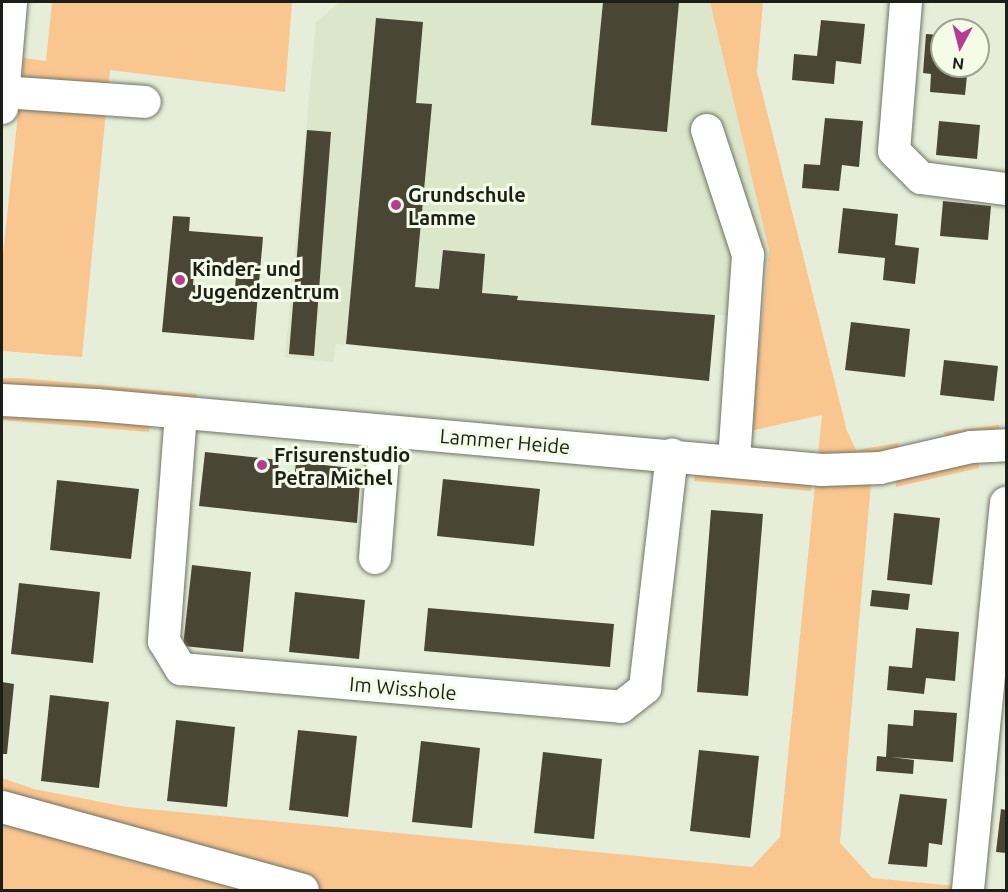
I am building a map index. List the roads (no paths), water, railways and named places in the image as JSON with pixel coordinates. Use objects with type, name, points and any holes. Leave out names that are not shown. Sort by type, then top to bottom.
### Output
[{"type":"street","points":[[11,2],[2,100],[145,102]]},
{"type":"street","points":[[906,2],[894,151],[921,178],[1006,189]]},
{"type":"street","points":[[707,130],[748,255],[734,461]]},
{"type":"street","name":"Lammer Heide","points":[[2,400],[181,412],[385,432],[857,471],[971,447],[1006,445]]},
{"type":"street","name":"Im Wisshole","points":[[181,412],[164,641],[181,669],[621,706],[645,688],[672,455]]},
{"type":"street","points":[[375,558],[385,432]]},
{"type":"street","points":[[968,891],[996,738],[1006,503]]},
{"type":"street","points":[[2,807],[106,839],[303,891]]},
{"type":"street","points":[[2,820],[106,839]]},
{"type":"place","name":"Grundschule Lamme","points":[[396,205]]},
{"type":"place","name":"Kinder- und Jugendzentrum","points":[[180,280]]},
{"type":"place","name":"Frisurenstudio Petra Michel","points":[[262,465]]}]
